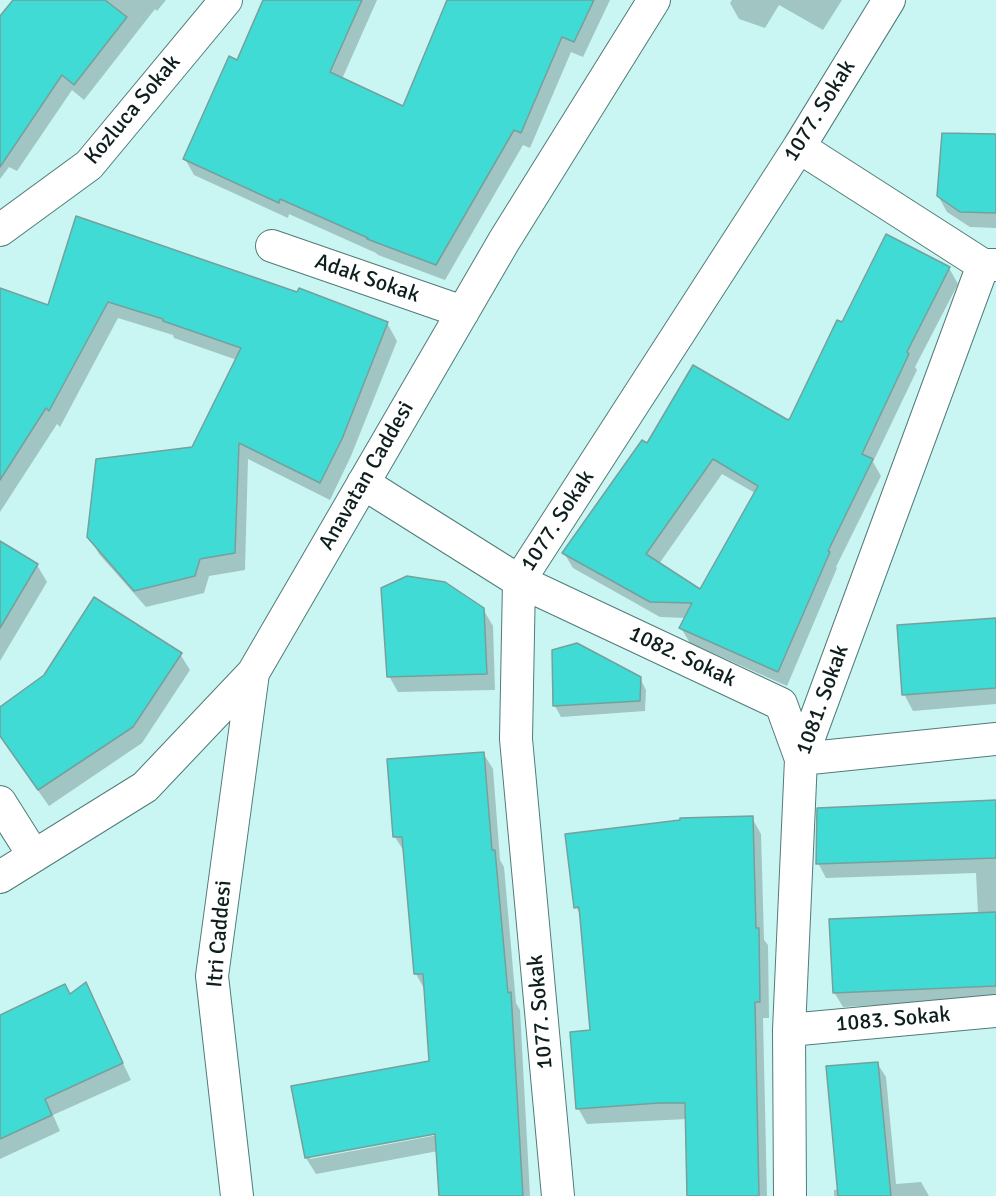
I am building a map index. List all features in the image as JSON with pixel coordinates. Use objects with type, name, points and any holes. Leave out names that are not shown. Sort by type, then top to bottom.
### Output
[{"type":"street","name":"Kozluca Sokak","points":[[0,230],[89,165],[226,0]]},
{"type":"street","name":"Anavatan Caddesi","points":[[0,877],[145,787],[253,673],[504,241],[654,0]]},
{"type":"street","name":"1077. Sokak","points":[[558,1196],[516,739],[519,581],[798,147],[889,0]]},
{"type":"street","points":[[798,147],[990,265]]},
{"type":"street","name":"Adak Sokak","points":[[272,246],[463,312]]},
{"type":"street","name":"1081. Sokak","points":[[790,1196],[789,1030],[801,759],[990,265]]},
{"type":"street","name":"1082. Sokak","points":[[363,483],[519,581],[781,704],[801,759]]},
{"type":"street","name":"Itri Caddesi","points":[[237,1196],[212,976],[253,673]]},
{"type":"street","points":[[801,759],[996,738]]},
{"type":"street","points":[[0,802],[34,856]]},
{"type":"street","name":"1083. Sokak","points":[[789,1030],[996,1011]]},
{"type":"building","points":[[13,0],[105,0],[127,17],[74,85],[62,75],[0,167],[0,16]]},
{"type":"building","points":[[263,0],[362,0],[330,72],[403,106],[447,0],[594,0],[574,42],[562,37],[521,133],[514,130],[436,265],[367,239],[280,199],[279,203],[183,159],[229,56],[237,60]]},
{"type":"building","points":[[942,133],[996,134],[996,213],[960,212],[937,196]]},
{"type":"building","points":[[76,216],[297,292],[299,288],[388,322],[342,439],[320,483],[239,443],[235,553],[200,559],[195,576],[134,591],[87,537],[96,459],[192,447],[241,348],[163,321],[163,319],[108,302],[49,411],[46,408],[0,480],[0,288],[48,305]]},
{"type":"building","points":[[886,234],[950,267],[907,352],[909,354],[862,454],[873,459],[828,551],[830,552],[778,672],[679,628],[692,603],[650,602],[562,553],[642,440],[647,443],[693,365],[788,420],[837,320],[842,322]],"holes":[[[713,459],[758,486],[700,589],[646,554]]]},
{"type":"building","points":[[0,541],[38,564],[0,628]]},
{"type":"building","points":[[407,576],[445,582],[484,608],[487,674],[387,677],[381,588]]},
{"type":"building","points":[[94,597],[182,653],[133,727],[38,790],[0,736],[0,707],[44,675]]},
{"type":"building","points":[[996,618],[996,688],[902,695],[897,625]]},
{"type":"building","points":[[577,643],[641,677],[640,701],[553,706],[552,650]]},
{"type":"building","points":[[484,752],[508,993],[511,992],[523,1196],[439,1196],[435,1134],[305,1158],[291,1086],[429,1061],[423,974],[414,974],[402,837],[393,837],[387,759]]},
{"type":"building","points":[[996,800],[996,858],[816,864],[817,808]]},
{"type":"building","points":[[753,816],[756,928],[759,928],[760,1002],[755,1002],[759,1196],[687,1196],[685,1103],[576,1109],[570,1032],[590,1030],[579,907],[574,908],[565,834],[680,820],[680,818]]},
{"type":"building","points":[[996,912],[996,986],[833,993],[829,919]]},
{"type":"building","points":[[86,982],[123,1063],[45,1099],[52,1115],[0,1139],[0,1015],[65,984],[70,994]]},
{"type":"building","points":[[878,1062],[891,1196],[838,1196],[826,1066]]}]
